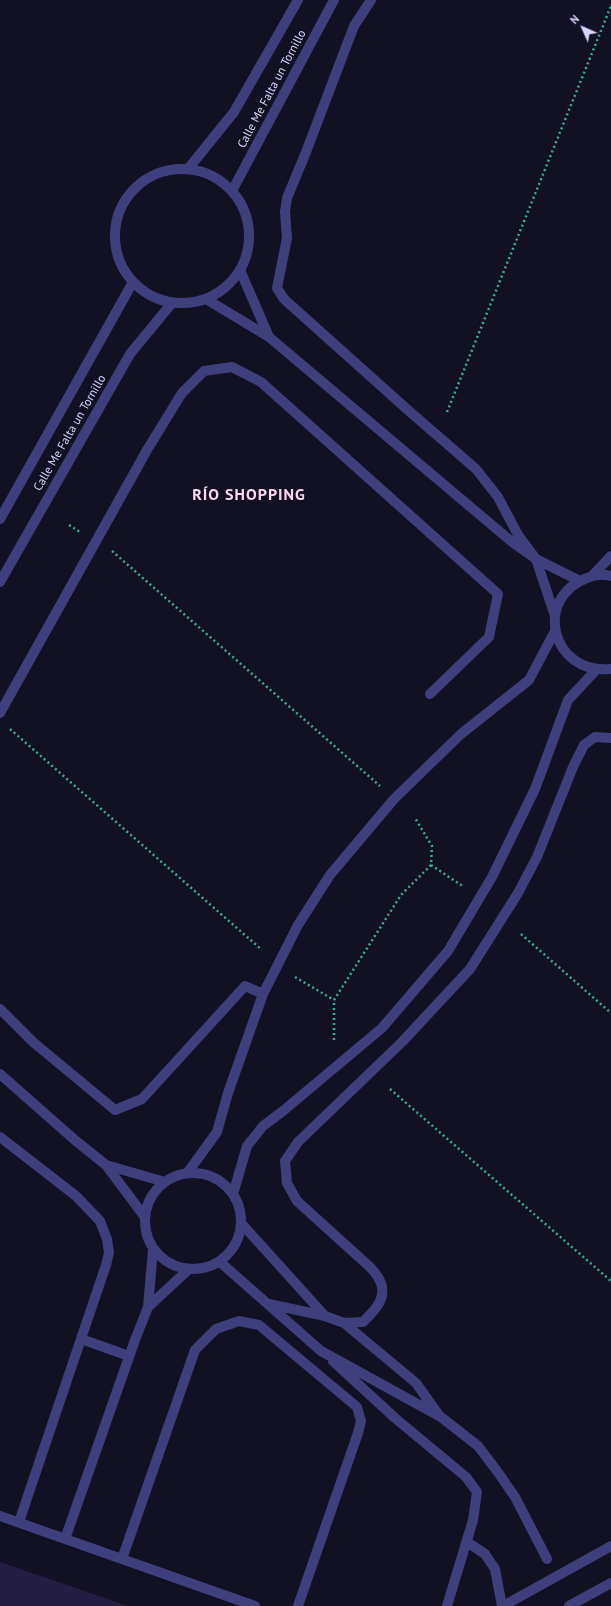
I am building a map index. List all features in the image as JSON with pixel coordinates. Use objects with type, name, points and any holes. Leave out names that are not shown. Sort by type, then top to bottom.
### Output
[{"type":"street","name":"Calle Me Falta un Tornillo","points":[[188,170],[234,112],[298,0]]},
{"type":"street","name":"Calle Me Falta un Tornillo","points":[[232,191],[334,0]]},
{"type":"street","points":[[371,0],[354,26],[287,198],[285,212],[287,238],[278,288],[284,298],[409,411],[472,464],[498,497],[518,535],[536,559],[555,616],[555,631],[560,645],[569,657],[582,666],[596,670],[611,669]]},
{"type":"street","points":[[188,170],[204,173],[219,180],[232,191],[243,209],[249,229],[247,250],[240,270],[225,287],[206,299],[189,303],[172,303],[151,296],[133,282],[120,263],[115,241],[118,218],[128,197],[144,181],[165,171],[188,170]]},
{"type":"street","points":[[240,270],[269,337]]},
{"type":"street","name":"Calle Me Falta un Tornillo","points":[[0,519],[133,282]]},
{"type":"street","points":[[206,299],[269,337],[512,542],[536,559],[580,581]]},
{"type":"street","name":"Calle Me Falta un Tornillo","points":[[0,582],[130,354],[172,303]]},
{"type":"street","points":[[0,713],[148,450],[182,393],[204,371],[232,367],[261,382],[498,594],[489,637],[430,694]]},
{"type":"street","points":[[555,616],[560,602],[568,590],[580,581],[593,575],[611,556]]},
{"type":"street","points":[[593,575],[611,576]]},
{"type":"street","points":[[188,1172],[217,1132],[228,1093],[263,994],[298,925],[330,875],[394,799],[462,734],[529,680],[555,631]]},
{"type":"street","points":[[233,1194],[247,1146],[263,1126],[284,1111],[382,1028],[448,950],[492,877],[535,789],[568,700],[596,670]]},
{"type":"street","points":[[344,1323],[363,1322],[375,1310],[383,1296],[381,1281],[371,1268],[297,1201],[287,1183],[285,1161],[298,1142],[402,1042],[470,969],[518,893],[534,862],[573,767],[584,745],[595,737],[611,738]]},
{"type":"street","points":[[0,1009],[33,1042],[115,1110],[142,1099],[245,986],[263,994]]},
{"type":"street","points":[[0,1074],[76,1141],[106,1165],[144,1216]]},
{"type":"street","points":[[0,1137],[76,1196],[100,1221],[107,1239],[109,1253],[19,1522]]},
{"type":"street","points":[[106,1165],[164,1182]]},
{"type":"street","points":[[188,1172],[202,1173],[214,1177],[225,1184],[233,1194],[240,1208],[241,1223],[238,1238],[230,1252],[220,1262],[204,1268],[188,1270],[174,1266],[163,1260],[153,1250],[147,1240],[144,1228],[144,1216],[148,1203],[155,1191],[164,1182],[176,1175],[188,1172]]},
{"type":"street","points":[[241,1223],[325,1316]]},
{"type":"street","points":[[65,1539],[129,1356],[148,1307],[153,1250]]},
{"type":"street","points":[[220,1262],[269,1304],[395,1418],[466,1477],[477,1492],[474,1520],[448,1606]]},
{"type":"street","points":[[148,1307],[188,1270]]},
{"type":"street","points":[[269,1304],[325,1316],[344,1323],[416,1383],[441,1417]]},
{"type":"street","points":[[122,1559],[195,1350],[216,1329],[239,1321],[259,1324],[357,1407],[361,1421],[298,1606]]},
{"type":"street","points":[[81,1339],[129,1356]]},
{"type":"street","points":[[321,1351],[441,1417],[478,1446],[515,1497],[547,1559]]},
{"type":"street","points":[[0,1516],[255,1606]]},
{"type":"street","points":[[467,1542],[485,1554],[495,1569],[503,1606],[611,1546]]},
{"type":"street","points":[[569,1606],[611,1583]]},
{"type":"path","points":[[447,412],[611,6]]},
{"type":"path","points":[[68,525],[109,548],[380,786]]},
{"type":"path","points":[[6,725],[262,950]]},
{"type":"path","points":[[334,1040],[334,1000],[401,895],[431,865],[432,846],[415,818]]},
{"type":"path","points":[[431,865],[464,887]]},
{"type":"path","points":[[521,934],[611,1013]]},
{"type":"path","points":[[295,978],[334,1000]]},
{"type":"path","points":[[390,1089],[611,1281]]},
{"type":"building","points":[[0,1562],[128,1606],[0,1606]]},
{"type":"district","name":"RÍO SHOPPING","points":[[249,495]]}]
